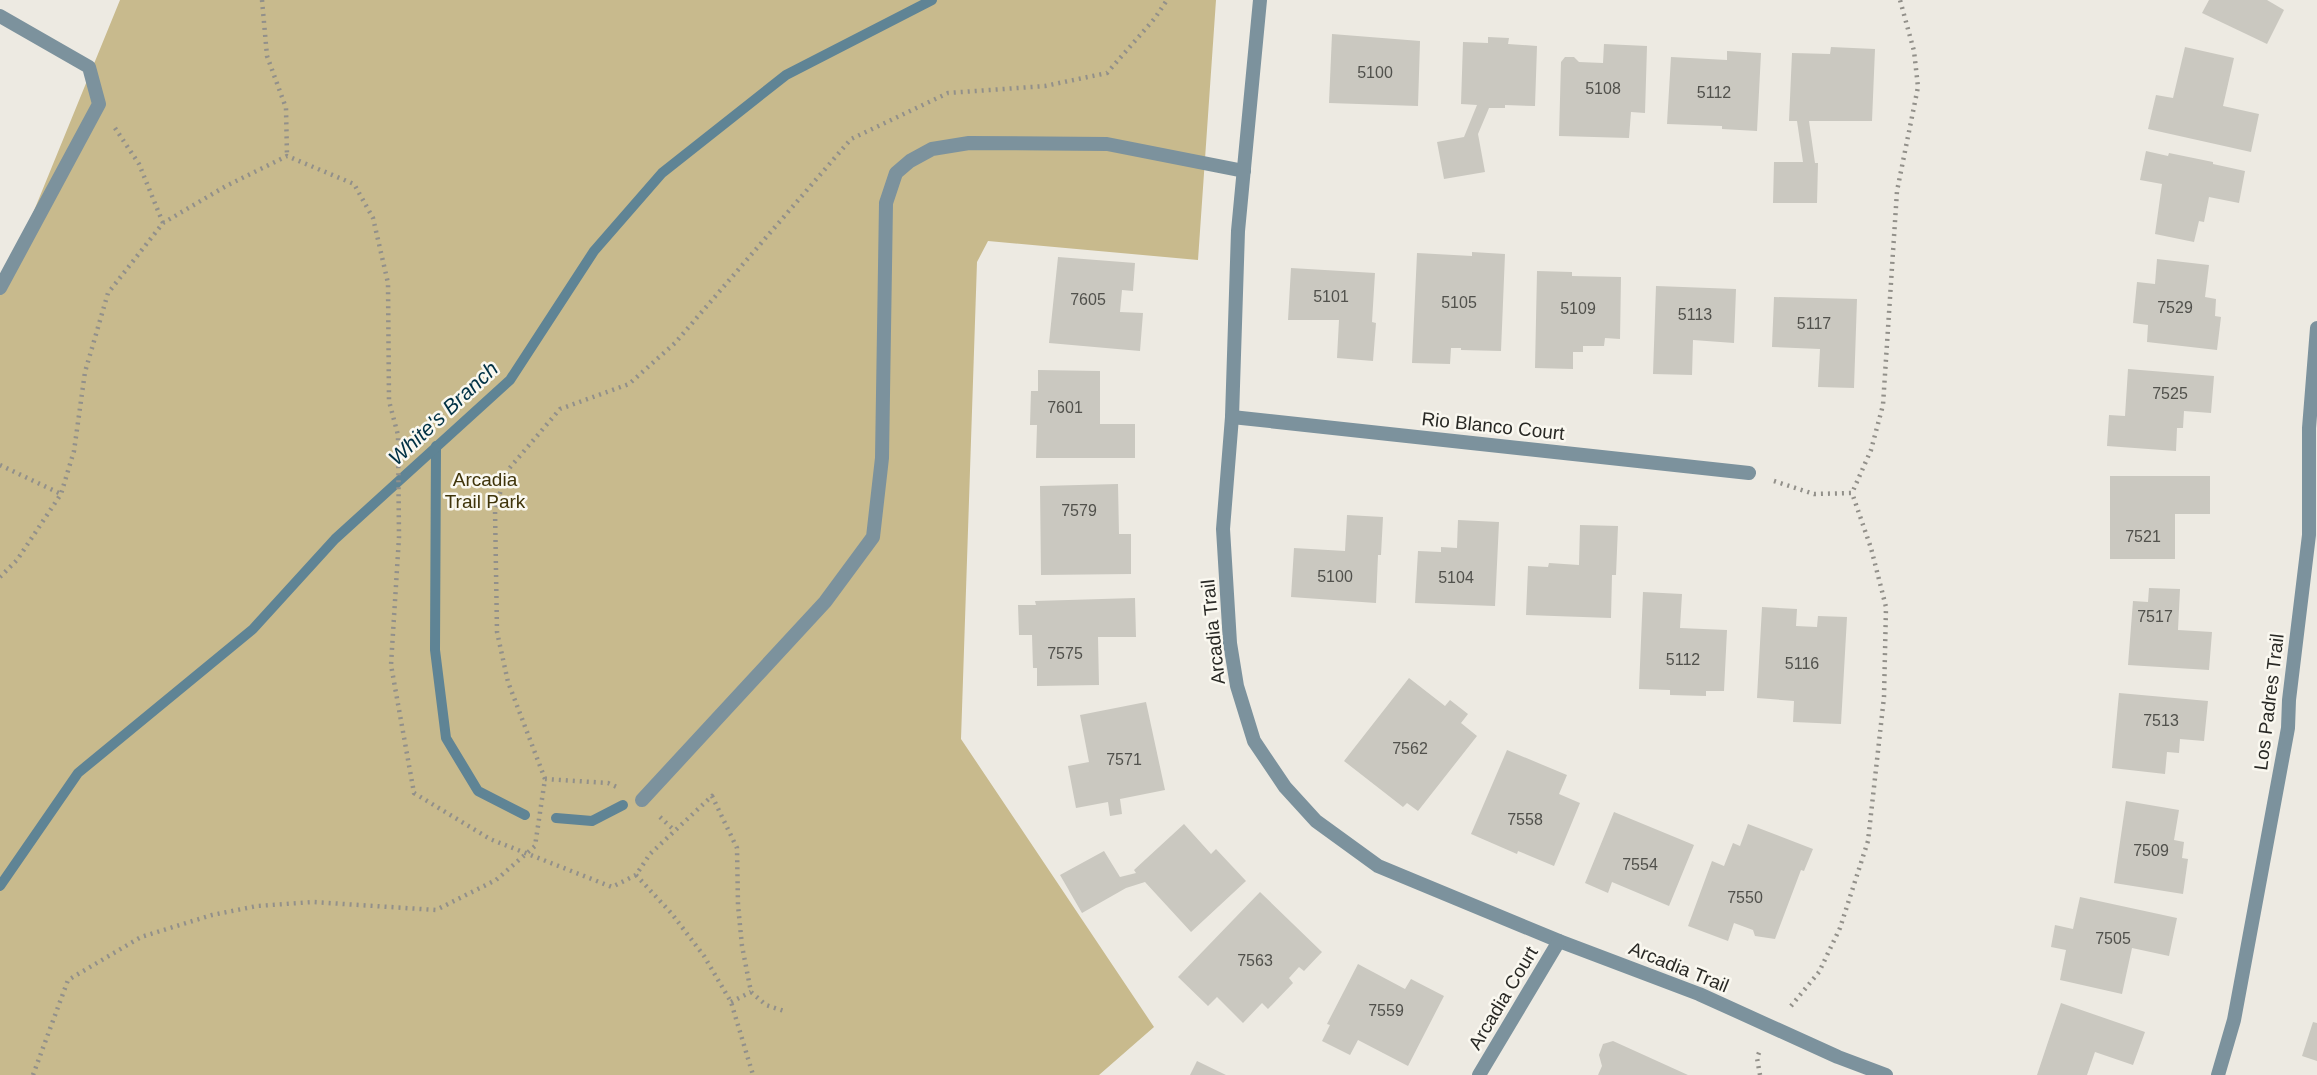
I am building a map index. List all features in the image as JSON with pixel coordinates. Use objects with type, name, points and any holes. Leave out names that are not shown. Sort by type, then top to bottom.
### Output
[{"type":"street","name":"Arcadia Trail","points":[[1260,0],[1238,231],[1232,417],[1223,528],[1230,643],[1237,686],[1254,741],[1285,786],[1316,821],[1378,866],[1559,941],[1699,994],[1838,1057],[1886,1075]]},
{"type":"street","points":[[0,16],[89,67],[98,98],[0,288]]},
{"type":"street","points":[[642,800],[825,602],[873,537],[882,458],[886,204],[896,173],[910,161],[932,149],[969,142],[1107,144],[1244,170]]},
{"type":"street","name":"Los Padres Trail","points":[[2218,1075],[2234,1020],[2288,728],[2309,535],[2309,428],[2317,328]]},
{"type":"street","name":"Rio Blanco Court","points":[[1232,417],[1749,473]]},
{"type":"street","name":"Arcadia Court","points":[[1479,1075],[1559,941]]},
{"type":"path","points":[[261,0],[267,55],[286,108],[287,156]]},
{"type":"path","points":[[33,1075],[68,980],[141,937],[212,915],[257,906],[313,902],[436,910],[496,880],[535,846],[545,779],[508,682],[497,632],[495,509],[507,471],[560,409],[629,384],[675,343],[851,139],[948,93],[1045,86],[1107,73],[1155,18],[1167,0]]},
{"type":"path","points":[[1759,1075],[1757,1058],[1770,1027],[1819,972],[1840,928],[1868,841],[1884,697],[1886,607],[1871,548],[1852,493],[1871,450],[1883,405],[1897,191],[1918,87],[1914,51],[1900,0]]},
{"type":"path","points":[[98,98],[139,164],[163,223]]},
{"type":"path","points":[[0,577],[16,560],[61,494],[74,451],[85,372],[108,293],[163,223],[226,186],[287,156],[354,184],[373,218],[388,283],[390,401],[398,435],[399,537],[391,665],[414,793],[490,839],[612,887],[636,875],[650,854],[712,796],[737,848],[738,905],[751,992],[766,1005],[785,1011]]},
{"type":"path","points":[[0,465],[61,494]]},
{"type":"path","points":[[1749,473],[1814,494],[1852,493]]},
{"type":"path","points":[[545,779],[608,783],[642,800]]},
{"type":"path","points":[[636,875],[704,956],[732,1002],[753,1075]]},
{"type":"path","points":[[732,1002],[751,992]]},
{"type":"green space","name":"Arcadia Trail Park","points":[[120,0],[1216,0],[1198,260],[988,241],[977,262],[961,739],[1154,1027],[1099,1075],[0,1075],[0,294]]},
{"type":"building","points":[[2209,0],[2267,0],[2284,10],[2267,44],[2202,13]]},
{"type":"building","points":[[1332,34],[1420,41],[1418,106],[1329,103]]},
{"type":"building","points":[[1488,37],[1509,38],[1508,44],[1537,46],[1535,106],[1505,105],[1505,108],[1489,108],[1478,134],[1485,172],[1444,179],[1437,142],[1464,137],[1477,105],[1461,104],[1463,42],[1488,43]]},
{"type":"building","points":[[1604,44],[1647,46],[1645,113],[1631,112],[1629,138],[1559,136],[1561,62],[1565,57],[1574,57],[1579,62],[1603,63]]},
{"type":"building","points":[[1831,47],[1875,49],[1872,121],[1809,121],[1815,163],[1818,163],[1817,203],[1773,203],[1774,162],[1803,162],[1797,121],[1789,121],[1792,53],[1830,54]]},
{"type":"building","points":[[2185,47],[2234,58],[2223,106],[2259,114],[2251,152],[2148,129],[2156,95],[2173,98]]},
{"type":"building","points":[[1727,51],[1761,53],[1757,131],[1722,129],[1722,126],[1667,124],[1671,57],[1727,60]]},
{"type":"building","points":[[2146,151],[2168,156],[2169,153],[2245,171],[2239,203],[2209,197],[2204,222],[2199,221],[2194,242],[2155,234],[2162,184],[2140,180]]},
{"type":"building","points":[[1472,252],[1505,254],[1501,351],[1451,348],[1450,364],[1412,363],[1417,253],[1472,256]]},
{"type":"building","points":[[1058,257],[1135,263],[1133,291],[1122,290],[1120,312],[1143,313],[1140,351],[1049,343]]},
{"type":"building","points":[[2157,259],[2209,265],[2205,297],[2216,299],[2215,316],[2221,317],[2217,350],[2147,342],[2148,325],[2133,323],[2137,282],[2155,284]]},
{"type":"building","points":[[1291,268],[1375,273],[1372,322],[1376,323],[1373,361],[1337,358],[1339,320],[1288,320]]},
{"type":"building","points":[[1537,271],[1572,272],[1572,276],[1621,277],[1620,339],[1605,338],[1604,346],[1583,346],[1583,352],[1573,352],[1573,369],[1535,368]]},
{"type":"building","points":[[1656,286],[1736,289],[1734,343],[1693,340],[1692,375],[1653,374]]},
{"type":"building","points":[[1774,297],[1857,299],[1854,388],[1818,387],[1820,349],[1772,347]]},
{"type":"building","points":[[2128,369],[2214,376],[2211,413],[2184,411],[2183,428],[2177,428],[2176,451],[2107,446],[2109,415],[2125,416]]},
{"type":"building","points":[[1038,370],[1100,371],[1100,424],[1135,424],[1135,458],[1036,458],[1037,425],[1030,425],[1031,391],[1038,391]]},
{"type":"building","points":[[2110,476],[2210,476],[2210,514],[2175,514],[2175,559],[2110,559]]},
{"type":"building","points":[[1118,484],[1119,534],[1131,534],[1131,574],[1041,575],[1040,486]]},
{"type":"building","points":[[1347,515],[1383,517],[1376,603],[1291,597],[1294,548],[1345,551]]},
{"type":"building","points":[[1458,520],[1499,522],[1495,606],[1415,603],[1418,551],[1441,552],[1441,547],[1457,548]]},
{"type":"building","points":[[1580,525],[1618,526],[1616,575],[1612,575],[1611,618],[1526,615],[1528,566],[1548,567],[1549,563],[1579,565]]},
{"type":"building","points":[[2149,588],[2180,589],[2178,630],[2212,632],[2209,670],[2128,665],[2133,601],[2148,602]]},
{"type":"building","points":[[1643,592],[1682,594],[1680,628],[1727,630],[1724,691],[1706,691],[1706,696],[1670,695],[1670,690],[1639,689]]},
{"type":"building","points":[[1135,598],[1136,637],[1098,637],[1099,685],[1037,686],[1037,668],[1033,668],[1032,635],[1019,635],[1018,605],[1036,605],[1035,601]]},
{"type":"building","points":[[1762,607],[1797,609],[1796,626],[1817,627],[1818,616],[1847,617],[1841,724],[1793,722],[1794,701],[1757,698]]},
{"type":"building","points":[[1409,678],[1445,706],[1450,700],[1468,714],[1461,723],[1477,736],[1418,811],[1407,803],[1403,807],[1344,761]]},
{"type":"building","points":[[2119,693],[2208,701],[2204,741],[2180,739],[2179,753],[2167,752],[2165,774],[2112,768]]},
{"type":"building","points":[[1146,702],[1165,790],[1120,799],[1122,814],[1110,816],[1108,802],[1076,808],[1068,766],[1089,762],[1080,715]]},
{"type":"building","points":[[1507,750],[1567,775],[1559,794],[1580,803],[1554,866],[1518,851],[1517,854],[1471,834]]},
{"type":"building","points":[[2126,801],[2179,810],[2174,840],[2184,842],[2182,858],[2188,859],[2183,894],[2114,883]]},
{"type":"building","points":[[1614,812],[1694,845],[1669,906],[1612,882],[1608,893],[1585,883]]},
{"type":"building","points":[[1184,824],[1211,854],[1216,849],[1246,881],[1191,932],[1145,882],[1126,888],[1082,913],[1060,875],[1104,851],[1120,877],[1136,873],[1134,870]]},
{"type":"building","points":[[1748,824],[1813,849],[1804,871],[1801,870],[1775,939],[1755,936],[1753,930],[1734,923],[1728,941],[1688,926],[1712,861],[1724,866],[1733,843],[1740,846]]},
{"type":"building","points":[[1260,892],[1322,952],[1304,971],[1299,967],[1289,978],[1293,983],[1268,1009],[1262,1003],[1243,1023],[1217,997],[1208,1006],[1178,977]]},
{"type":"building","points":[[2080,897],[2177,918],[2169,956],[2132,948],[2122,994],[2060,980],[2066,950],[2051,947],[2055,925],[2073,929]]},
{"type":"building","points":[[1358,964],[1405,989],[1411,979],[1444,996],[1408,1066],[1358,1040],[1350,1055],[1322,1041],[1330,1025],[1327,1024]]},
{"type":"building","points":[[2061,1003],[2145,1032],[2133,1065],[2095,1052],[2087,1075],[2037,1075]]},
{"type":"building","points":[[2313,1022],[2317,1023],[2317,1061],[2302,1056]]},
{"type":"building","points":[[1613,1041],[1688,1075],[1598,1075],[1602,1066],[1599,1055],[1603,1044]]},
{"type":"building","points":[[1197,1061],[1226,1075],[1190,1075]]},
{"type":"waterway","name":"White's Branch","points":[[0,886],[78,773],[253,629],[335,539],[510,380],[594,251],[662,173],[786,75],[932,0]]},
{"type":"waterway","points":[[436,446],[435,650],[446,738],[478,791],[525,815]]},
{"type":"waterway","points":[[556,818],[592,821],[623,805]]}]
